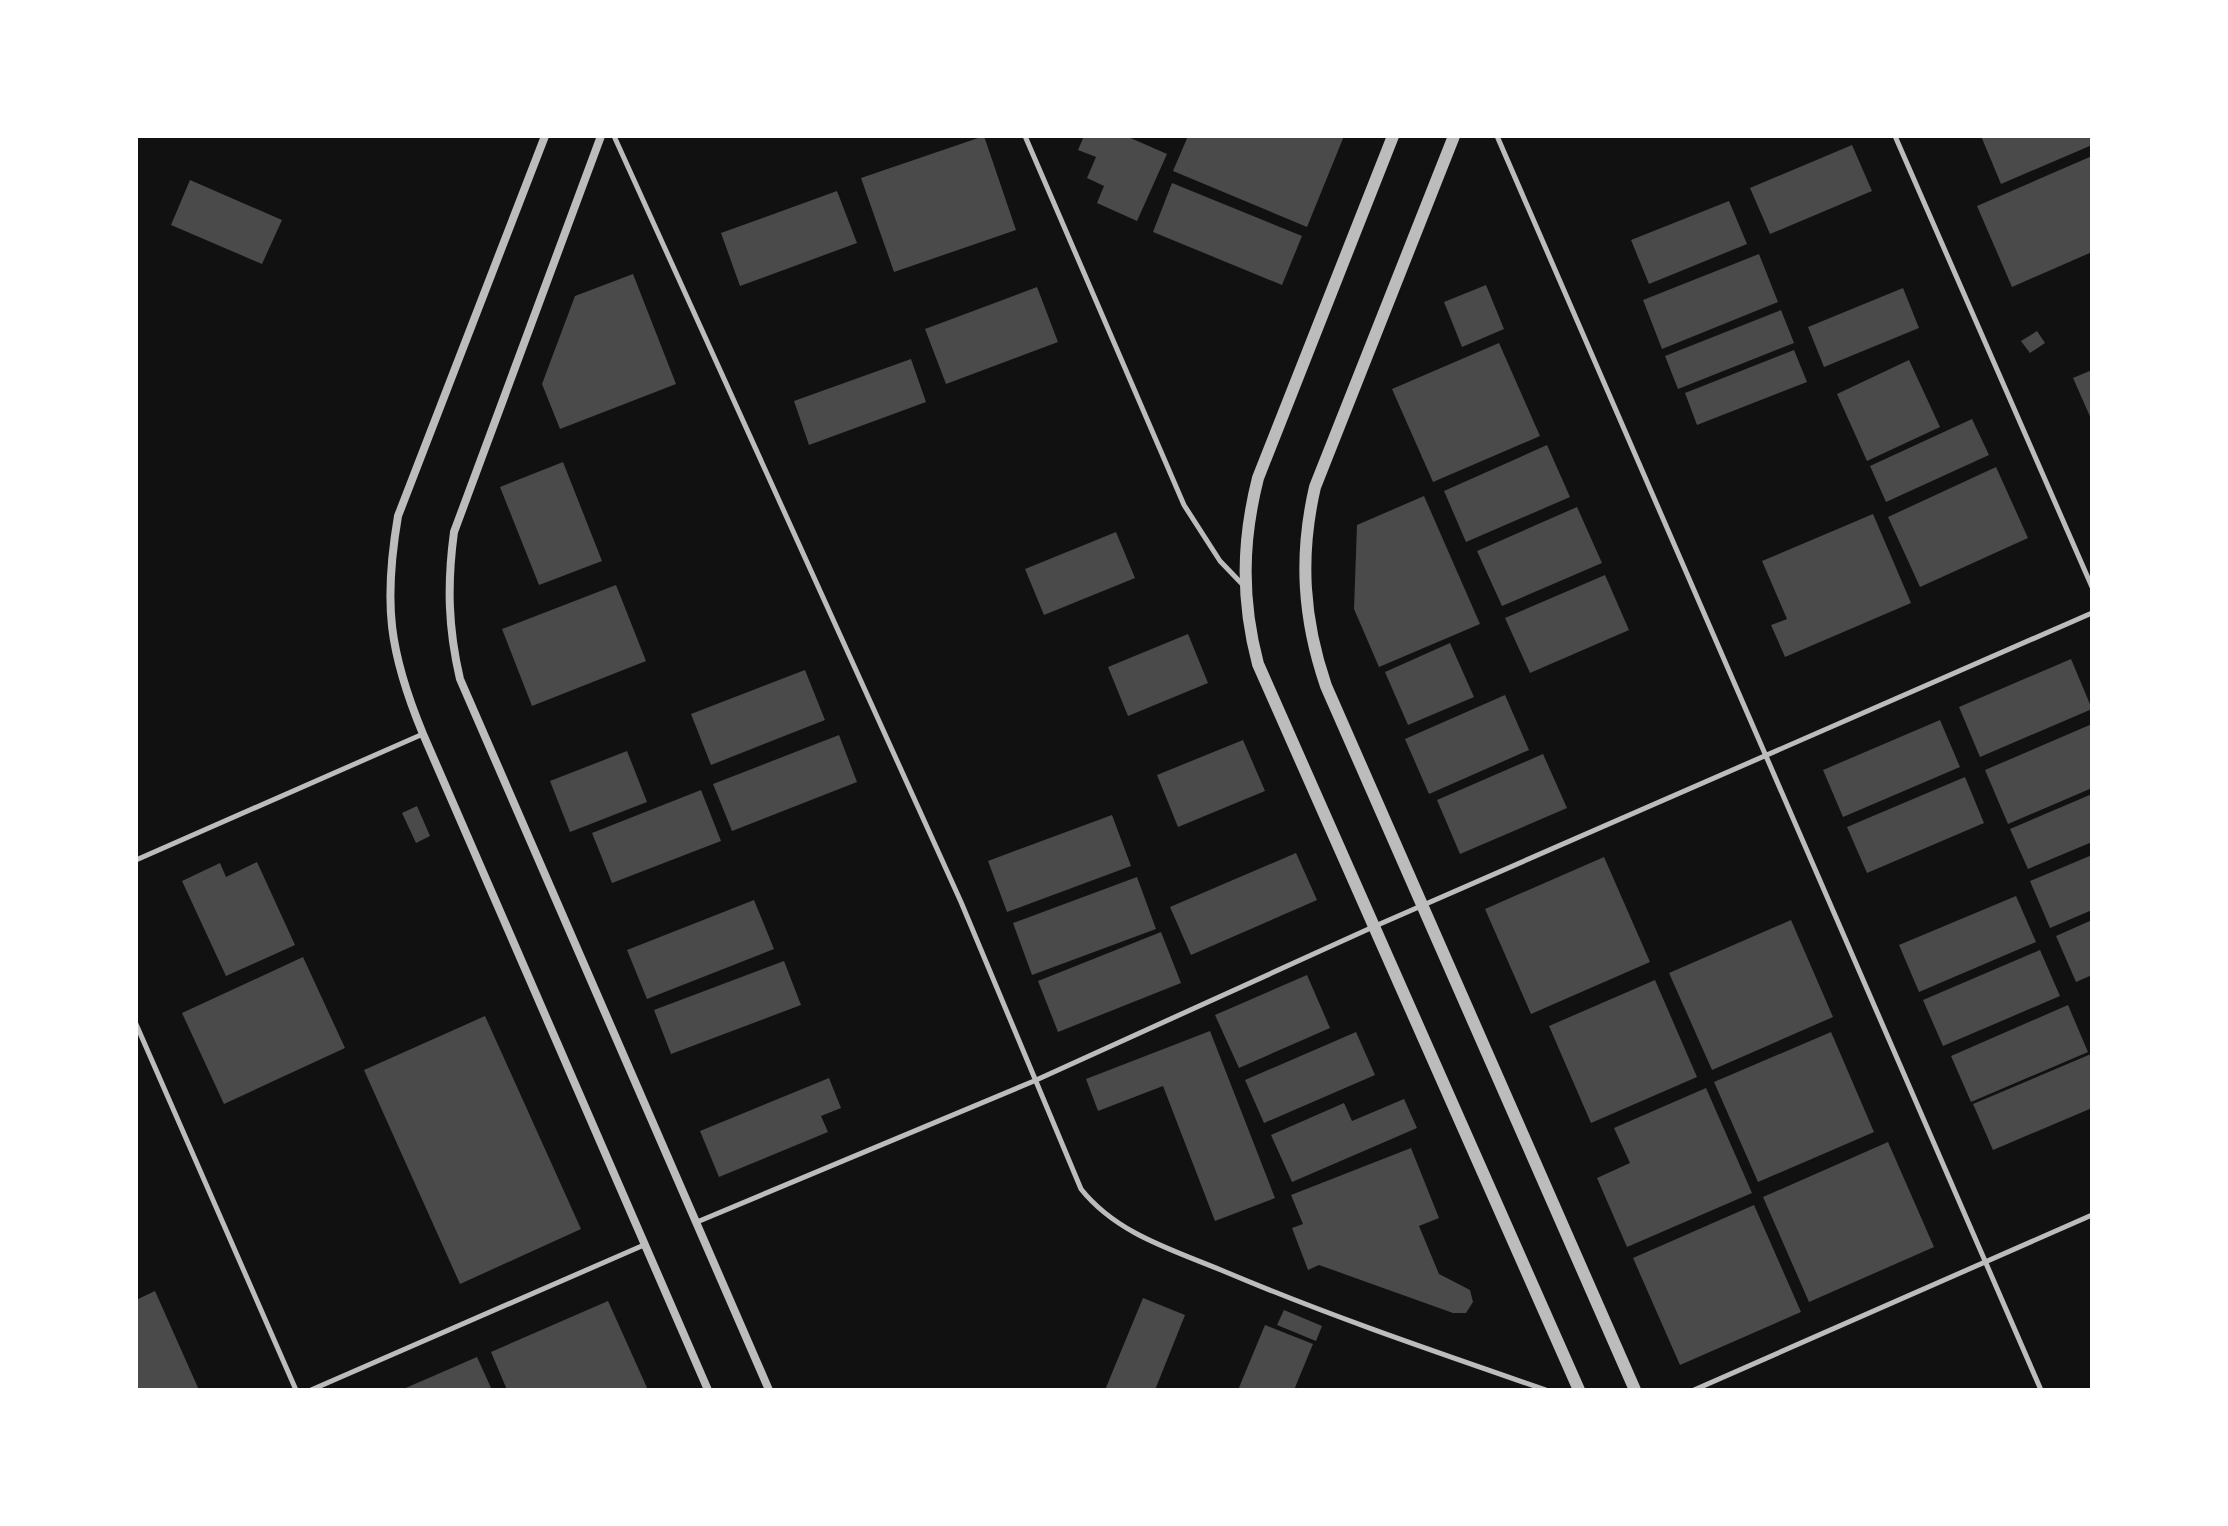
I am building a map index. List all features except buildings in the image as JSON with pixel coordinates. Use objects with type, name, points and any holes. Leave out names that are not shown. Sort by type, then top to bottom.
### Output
[{"type":"street","points":[[545,136],[398,516],[389,572],[390,627],[401,682],[708,1390]]},
{"type":"street","points":[[601,136],[454,532],[447,581],[449,631],[460,679],[769,1390]]},
{"type":"street","points":[[1393,136],[1258,478],[1246,532],[1244,586],[1258,664],[1579,1390]]},
{"type":"street","points":[[1454,136],[1315,487],[1304,558],[1305,602],[1316,659],[1635,1390]]},
{"type":"lane","points":[[614,136],[961,902],[1081,1189],[1114,1223],[1318,1312],[1546,1390]]},
{"type":"lane","points":[[1025,136],[1184,505],[1220,561],[1244,586]]},
{"type":"lane","points":[[1497,136],[2041,1390]]},
{"type":"lane","points":[[1895,136],[2092,587]]},
{"type":"lane","points":[[696,1222],[1034,1081],[1373,927],[2092,613]]},
{"type":"lane","points":[[136,860],[423,734]]},
{"type":"lane","points":[[136,1024],[296,1390]]},
{"type":"lane","points":[[1694,1390],[2092,1215]]},
{"type":"lane","points":[[311,1390],[644,1245]]}]
